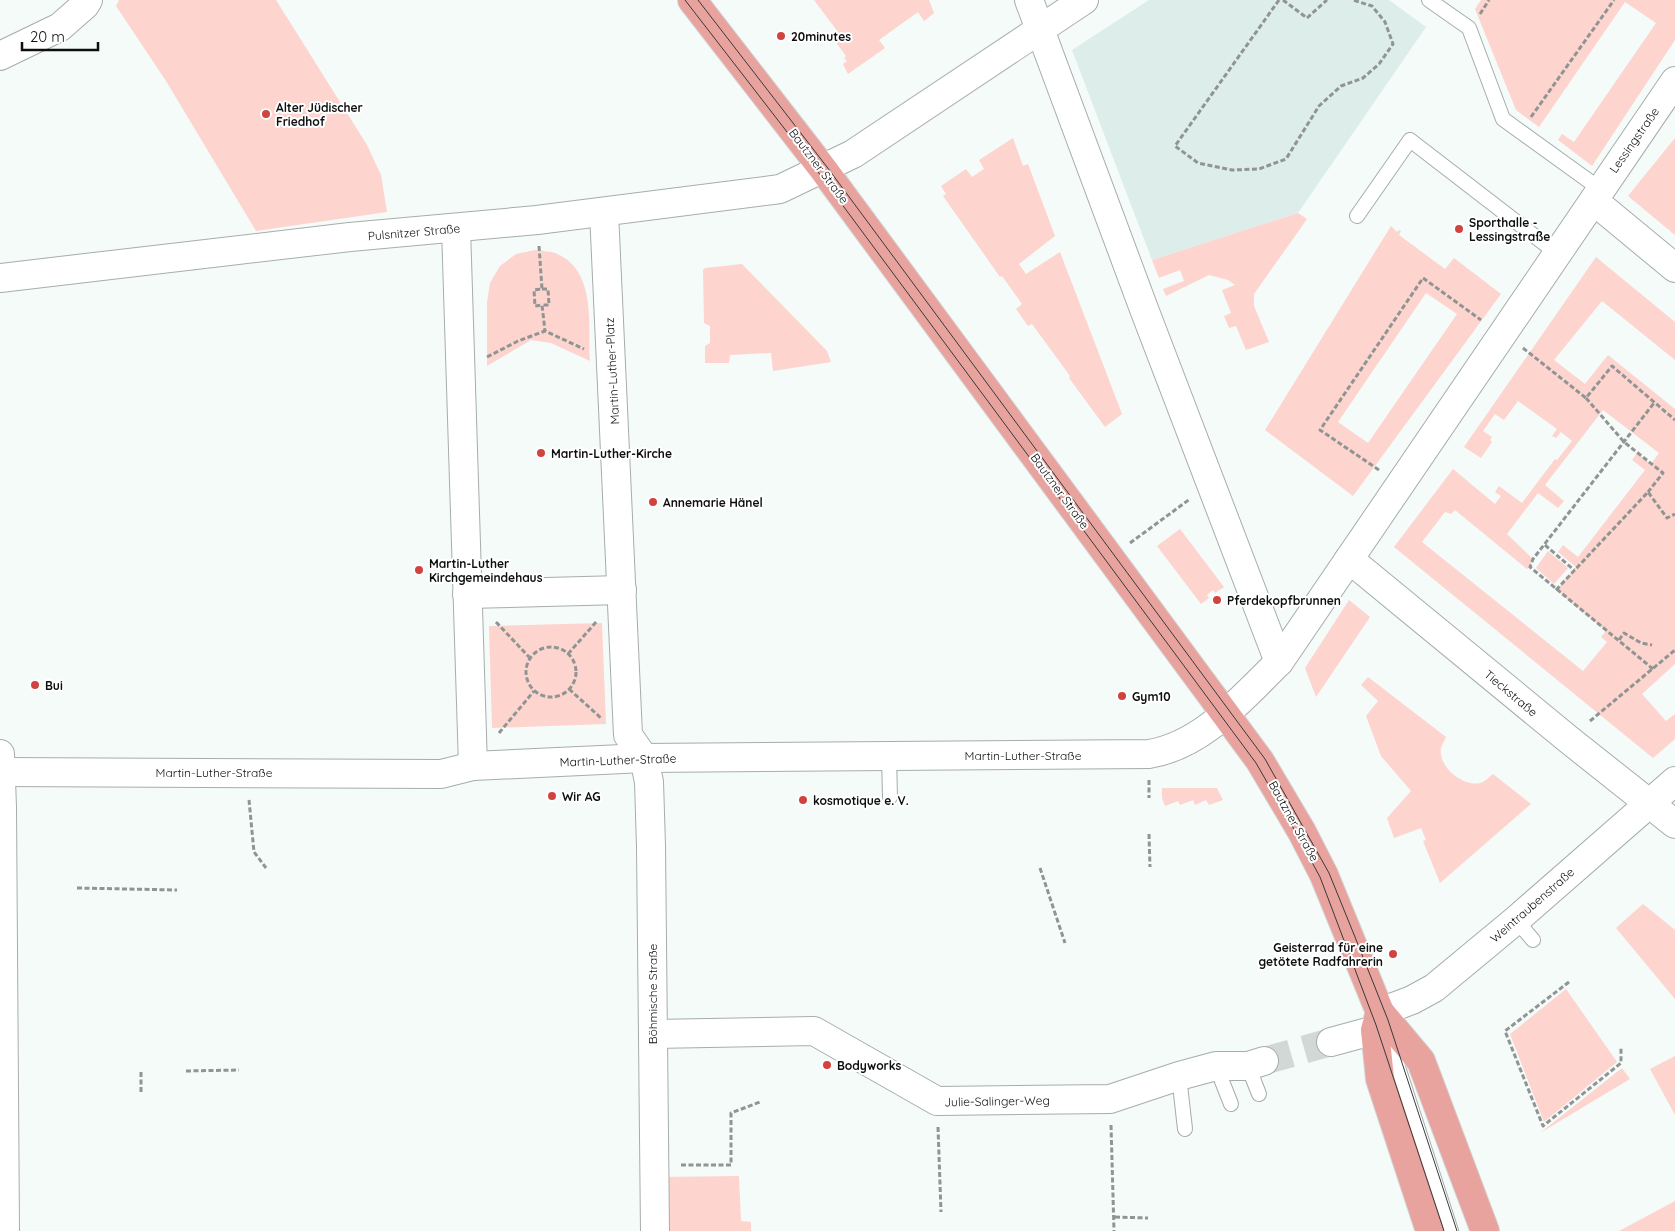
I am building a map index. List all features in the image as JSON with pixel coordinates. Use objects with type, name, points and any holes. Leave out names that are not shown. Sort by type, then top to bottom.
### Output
[{"type":"main road","name":"Bautzner Straße","points":[[692,0],[823,169],[1260,761],[1302,832],[1324,875],[1377,1021],[1380,1079],[1430,1231]]},
{"type":"main road","name":"Bautzner Straße","points":[[1377,1021],[1421,1061],[1485,1231]]},
{"type":"street","points":[[0,56],[60,27],[85,5],[88,0]]},
{"type":"street","points":[[1029,0],[1140,300],[1279,662],[1225,714]]},
{"type":"street","name":"Pulsnitzer Straße","points":[[0,278],[350,237],[604,212],[780,189],[853,154],[1084,0]]},
{"type":"street","name":"Lessingstraße","points":[[1279,662],[1675,81]]},
{"type":"street","points":[[1597,195],[1675,268]]},
{"type":"street","name":"Martin-Luther-Platz","points":[[604,212],[628,735],[644,758]]},
{"type":"street","points":[[456,228],[473,766]]},
{"type":"street","name":"Tieckstraße","points":[[1349,559],[1568,739],[1675,824]]},
{"type":"street","points":[[467,594],[622,590]]},
{"type":"street","name":"Martin-Luther-Straße","points":[[1,772],[441,774],[473,766],[644,758],[1149,754],[1163,752],[1182,743],[1225,714]]},
{"type":"street","points":[[0,754],[2,807],[3,1220]]},
{"type":"street","name":"Böhmische Straße","points":[[644,758],[649,782],[651,836],[654,1231]]},
{"type":"street","name":"Weintraubenstraße","points":[[1377,1021],[1434,988],[1516,920],[1675,782]]},
{"type":"street","points":[[1332,1042],[1377,1021]]},
{"type":"street","name":"Julie-Salinger-Weg","points":[[653,1034],[814,1031],[937,1101],[1110,1099],[1216,1066],[1256,1064]]},
{"type":"lane","points":[[1429,0],[1469,28],[1503,119],[1597,195]]},
{"type":"lane","points":[[1358,216],[1410,140],[1558,254]]},
{"type":"lane","points":[[889,756],[890,798]]},
{"type":"lane","points":[[1516,920],[1533,940]]},
{"type":"lane","points":[[1377,1021],[1451,1231]]},
{"type":"lane","points":[[1256,1064],[1258,1094]]},
{"type":"lane","points":[[1216,1066],[1231,1104]]},
{"type":"lane","points":[[1179,1076],[1185,1129]]},
{"type":"path","points":[[1279,0],[1175,146],[1198,163],[1232,170],[1259,169],[1286,159],[1319,106],[1341,86],[1363,78],[1380,64],[1393,44],[1385,22],[1372,6],[1353,0]]},
{"type":"path","points":[[1283,0],[1307,18],[1327,0]]},
{"type":"path","points":[[1521,132],[1614,0]]},
{"type":"path","points":[[540,262],[542,289]]},
{"type":"path","points":[[1400,484],[1320,430],[1423,278],[1503,334],[1586,398],[1624,442],[1663,473],[1648,492],[1556,590]]},
{"type":"path","points":[[548,289],[549,305],[542,305],[535,306],[534,290],[548,289]]},
{"type":"path","points":[[542,305],[545,331]]},
{"type":"path","points":[[518,341],[545,331],[570,342]]},
{"type":"path","points":[[1586,398],[1612,366],[1675,420]]},
{"type":"path","points":[[1653,669],[1530,568],[1533,559],[1654,403]]},
{"type":"path","points":[[1110,558],[1211,483]]},
{"type":"path","points":[[1648,492],[1667,518],[1675,514]]},
{"type":"path","points":[[1545,545],[1574,570]]},
{"type":"path","points":[[495,622],[530,658]]},
{"type":"path","points":[[1619,640],[1624,633],[1641,643],[1652,645]]},
{"type":"path","points":[[554,647],[571,658],[576,672],[572,686],[561,695],[547,697],[534,691],[526,678],[526,667],[530,658],[543,648],[554,647]]},
{"type":"path","points":[[1568,739],[1675,650]]},
{"type":"path","points":[[497,736],[534,691]]},
{"type":"path","points":[[246,772],[254,852],[266,868]]},
{"type":"path","points":[[1149,834],[1150,867]]},
{"type":"path","points":[[1040,868],[1065,943]]},
{"type":"path","points":[[77,888],[177,890]]},
{"type":"path","points":[[1569,982],[1505,1031],[1543,1126],[1621,1063],[1621,1047]]},
{"type":"path","points":[[186,1071],[239,1070]]},
{"type":"path","points":[[141,1072],[141,1092]]},
{"type":"path","points":[[1110,1099],[1114,1231]]},
{"type":"path","points":[[937,1101],[941,1212]]},
{"type":"path","points":[[653,1165],[731,1165],[731,1112],[760,1102]]},
{"type":"path","points":[[1114,1216],[1148,1218]]},
{"type":"shaded area","name":"Alter Jüdischer Friedhof","points":[[119,0],[276,0],[367,145],[381,175],[387,212],[256,231],[166,81],[116,6]]},
{"type":"shaded area","points":[[814,0],[929,0],[934,13],[924,21],[918,12],[879,40],[885,48],[848,74],[843,64],[847,61],[844,58],[846,56],[832,37],[838,32]]},
{"type":"shaded area","points":[[1149,0],[1389,0],[1426,27],[1298,213],[1152,260],[1072,50]]},
{"type":"shaded area","points":[[1481,0],[1675,0],[1675,40],[1592,166],[1558,140],[1562,134],[1574,142],[1656,23],[1625,2],[1539,127],[1516,110],[1475,9]]},
{"type":"shaded area","points":[[1013,138],[1023,166],[1028,164],[1055,236],[1019,264],[1026,274],[1060,252],[1122,414],[1105,427],[1032,324],[1028,326],[1016,309],[1022,304],[1002,276],[1000,277],[943,196],[946,194],[941,186],[966,169],[972,177],[984,169],[979,160]]},
{"type":"shaded area","points":[[1675,138],[1675,235],[1628,196]]},
{"type":"shaded area","points":[[1298,213],[1307,219],[1254,294],[1254,306],[1269,342],[1246,350],[1236,326],[1229,328],[1224,316],[1231,313],[1222,290],[1235,285],[1228,280],[1209,275],[1166,296],[1163,289],[1184,281],[1180,270],[1159,278],[1152,260]]},
{"type":"shaded area","points":[[1391,226],[1397,232],[1401,231],[1399,235],[1445,269],[1454,258],[1501,294],[1353,496],[1265,430]],"holes":[[[1426,293],[1457,314],[1368,443],[1338,422]]]},
{"type":"shaded area","points":[[535,250],[555,253],[568,261],[578,272],[588,300],[590,361],[551,343],[531,340],[487,366],[487,302],[490,283],[500,266],[516,254]]},
{"type":"shaded area","points":[[1596,257],[1675,322],[1675,360],[1602,301],[1554,360],[1585,384],[1608,355],[1675,409],[1675,664],[1642,694],[1666,721],[1675,714],[1675,739],[1653,758],[1394,547],[1453,469],[1495,504],[1501,496],[1495,492],[1499,486],[1522,503],[1555,459],[1557,460],[1572,441],[1561,432],[1556,438],[1552,436],[1557,429],[1518,401],[1504,420],[1495,414],[1483,431],[1492,437],[1490,440],[1492,442],[1481,458],[1464,447]],"holes":[[[1603,410],[1659,453],[1651,464],[1637,453],[1632,460],[1645,470],[1578,557],[1563,545],[1558,552],[1576,567],[1556,590],[1606,631],[1601,637],[1607,642],[1583,671],[1422,542],[1445,512],[1451,514],[1455,510],[1527,569],[1530,567],[1533,559],[1507,534],[1538,493],[1558,508],[1564,501],[1545,485]]]},
{"type":"shaded area","points":[[742,264],[827,351],[831,362],[773,371],[771,353],[730,355],[729,363],[705,363],[705,346],[710,343],[710,326],[704,323],[703,270],[705,268]]},
{"type":"shaded area","points":[[1180,529],[1224,587],[1215,593],[1213,590],[1207,595],[1209,598],[1201,604],[1157,546]]},
{"type":"shaded area","points":[[1548,551],[1568,568],[1554,584],[1536,568]]},
{"type":"shaded area","points":[[1349,600],[1370,617],[1316,697],[1305,668]]},
{"type":"shaded area","points":[[602,623],[606,724],[492,728],[489,626]]},
{"type":"shaded area","points":[[1368,677],[1446,737],[1441,748],[1443,762],[1459,779],[1473,783],[1482,782],[1493,774],[1531,804],[1440,883],[1423,841],[1426,840],[1421,828],[1394,838],[1387,818],[1411,791],[1381,756],[1366,716],[1378,701],[1361,685]]},
{"type":"shaded area","points":[[1162,788],[1217,788],[1223,800],[1209,805],[1206,800],[1195,805],[1193,800],[1180,805],[1178,801],[1165,806],[1162,798]]},
{"type":"shaded area","points":[[1643,904],[1675,930],[1675,999],[1616,928]]},
{"type":"shaded area","points":[[1566,989],[1617,1062],[1544,1122],[1510,1034]]},
{"type":"shaded area","points":[[1675,1056],[1675,1115],[1650,1069]]},
{"type":"shaded area","points":[[1622,1068],[1630,1079],[1540,1133]]},
{"type":"shaded area","points":[[739,1176],[741,1221],[751,1222],[751,1231],[662,1231],[660,1177]]},
{"type":"shaded area","points":[[1675,1201],[1675,1231],[1619,1231]]},
{"type":"tunnel","points":[[1264,1061],[1331,1042]]},
{"type":"tram line","points":[[685,0],[818,172],[1256,763],[1320,877],[1376,1025],[1444,1231]]},
{"type":"tram line","points":[[698,0],[827,167],[1265,759],[1329,873],[1388,1020],[1457,1231]]},
{"type":"place","name":"20minutes","points":[[781,36]]},
{"type":"place","name":"Alter Jüdischer Friedhof","points":[[266,114]]},
{"type":"place","name":"Sporthalle - Lessingstraße","points":[[1459,229]]},
{"type":"place","name":"Martin-Luther-Kirche","points":[[541,453]]},
{"type":"place","name":"Annemarie Hänel","points":[[653,502]]},
{"type":"place","name":"Martin-Luther Kirchgemeindehaus","points":[[419,570]]},
{"type":"place","name":"Pferdekopfbrunnen","points":[[1217,600]]},
{"type":"place","name":"Bui","points":[[35,685]]},
{"type":"place","name":"Gym10","points":[[1122,696]]},
{"type":"place","name":"Wir AG","points":[[552,796]]},
{"type":"place","name":"kosmotique e. V.","points":[[803,800]]},
{"type":"place","name":"Geisterrad für eine getötete Radfahrerin","points":[[1393,954]]},
{"type":"place","name":"Bodyworks","points":[[827,1065]]}]
